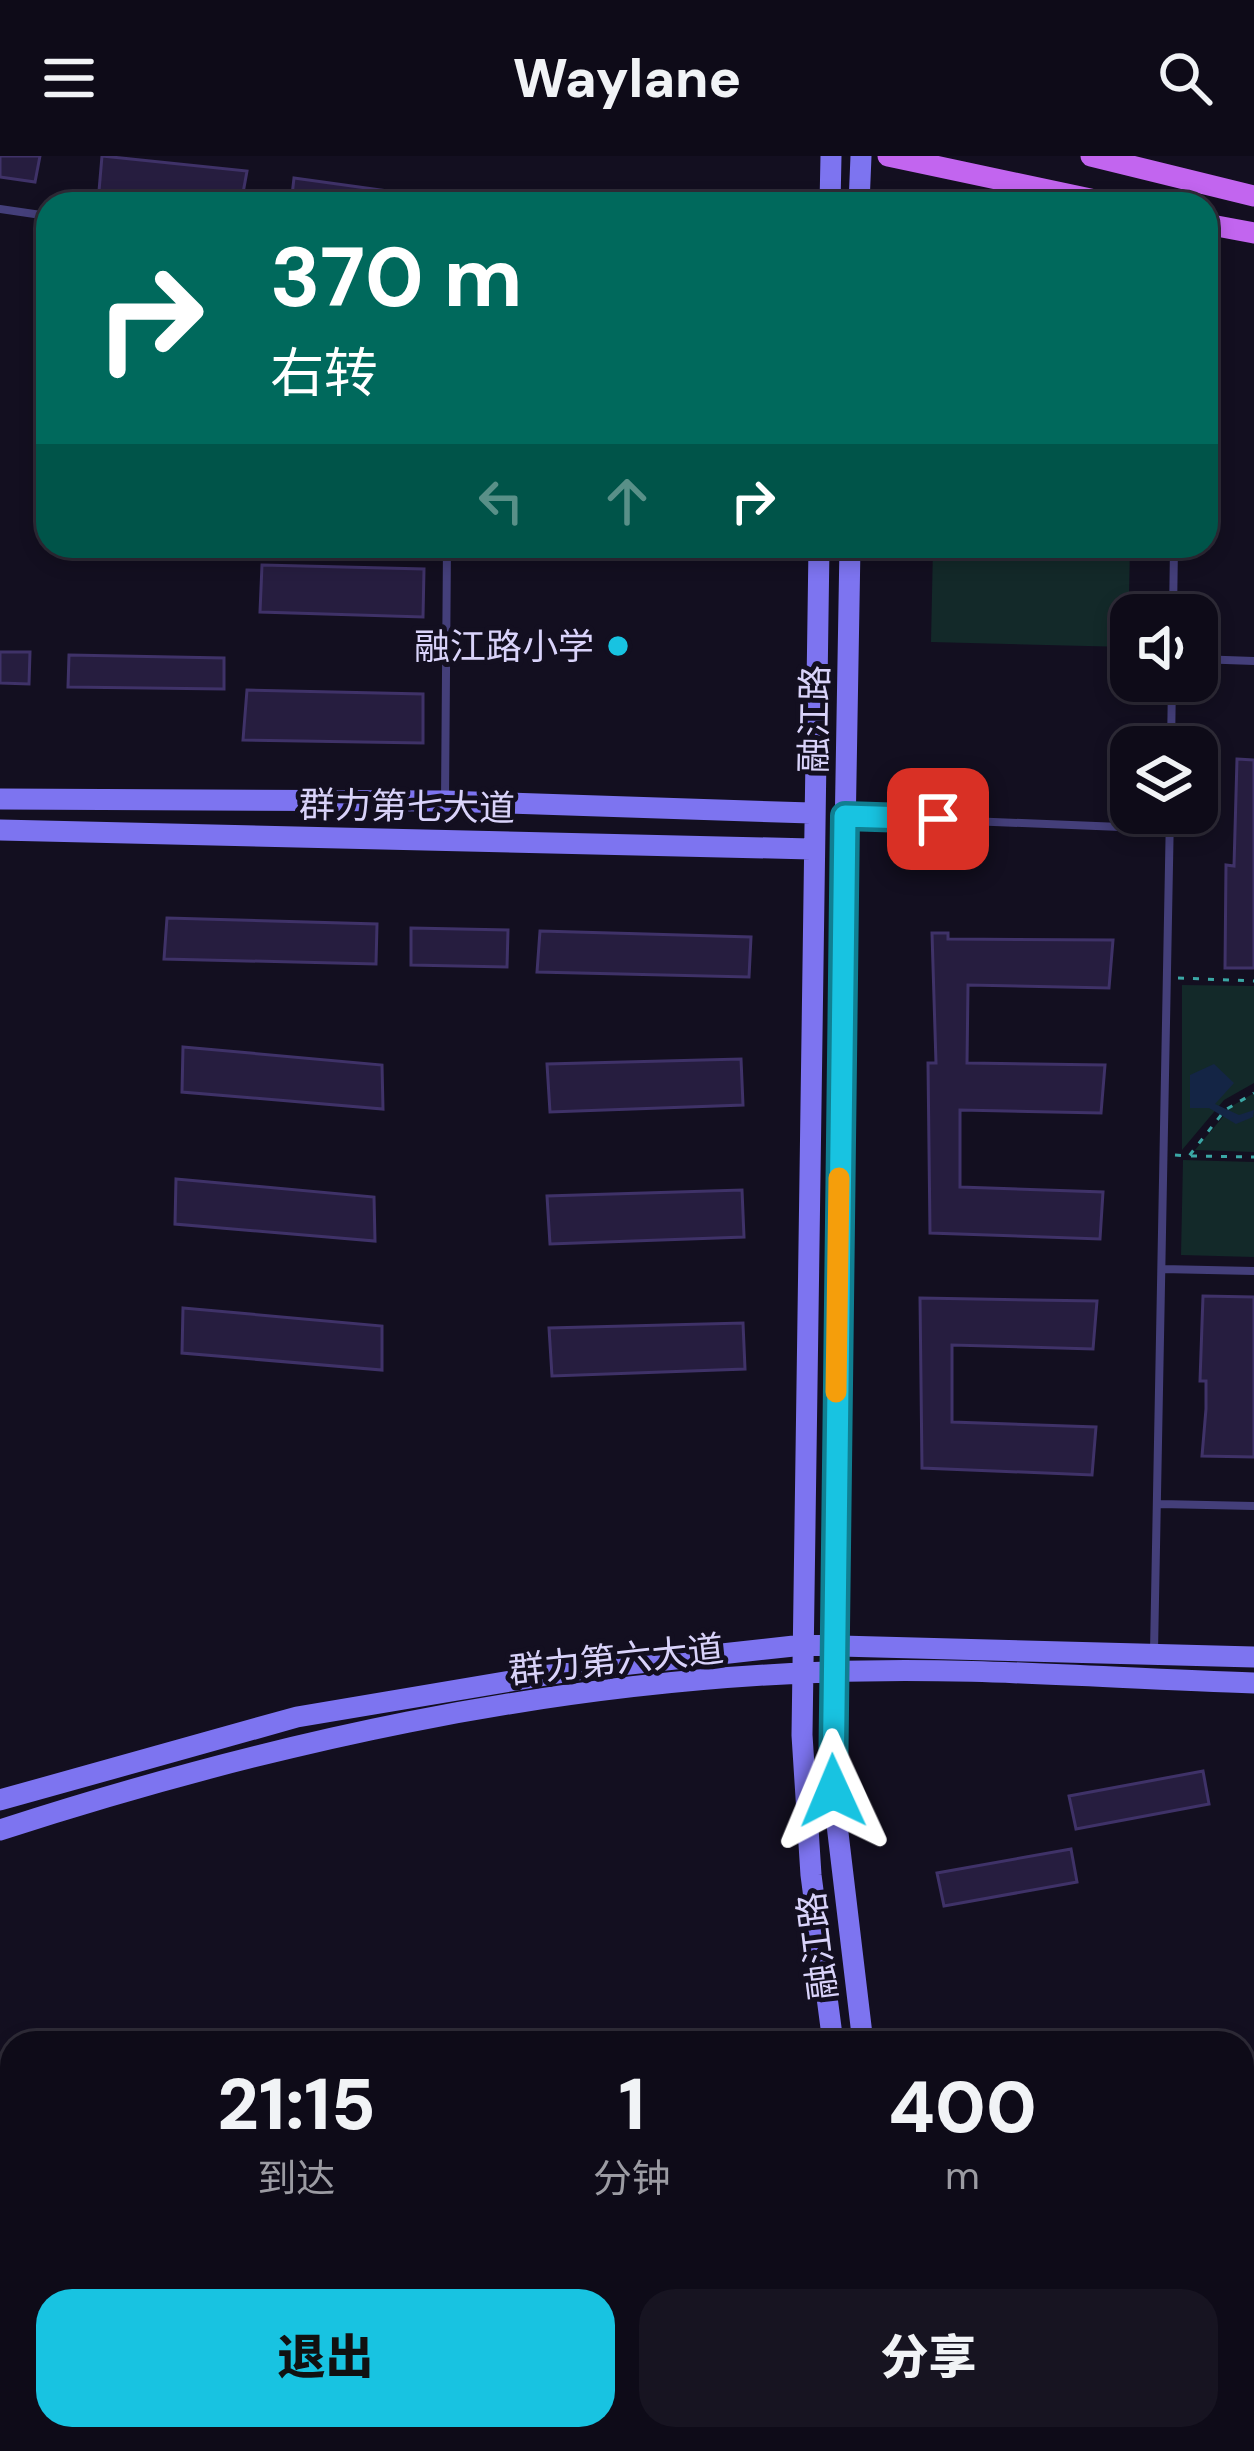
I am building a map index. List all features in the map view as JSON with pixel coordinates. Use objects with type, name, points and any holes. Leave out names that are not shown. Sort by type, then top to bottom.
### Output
[{"type":"main road","points":[[830,192],[831,156]]},
{"type":"main road","points":[[860,192],[861,156]]},
{"type":"main road","points":[[888,156],[1058,192]]},
{"type":"main road","points":[[1091,156],[1254,196]]},
{"type":"main road","points":[[1218,230],[1254,233]]},
{"type":"main road","name":"融江路","points":[[819,558],[811,812],[802,1673],[803,1780],[832,2031]]},
{"type":"main road","name":"融江路","points":[[850,558],[831,1671],[833,1791],[862,2031]]},
{"type":"main road","name":"群力第七大道","points":[[0,799],[446,801],[811,812]]},
{"type":"main road","name":"群力第七大道","points":[[0,830],[812,849]]},
{"type":"main road","name":"群力第六大道","points":[[0,1800],[202,1740],[369,1702],[802,1645],[1254,1657]]},
{"type":"main road","name":"群力第六大道","points":[[0,1830],[240,1758],[427,1715],[646,1686],[831,1671],[1254,1683]]},
{"type":"lane","points":[[0,208],[36,214]]},
{"type":"lane","points":[[446,801],[447,558]]},
{"type":"lane","points":[[1173,594],[1174,558]]},
{"type":"lane","points":[[1218,660],[1254,662]]},
{"type":"lane","points":[[845,816],[1110,827]]},
{"type":"lane","points":[[1154,1654],[1170,834]]},
{"type":"lane","points":[[1162,1269],[1254,1271]]},
{"type":"lane","points":[[1160,1504],[1254,1506]]},
{"type":"path","points":[[1166,978],[1254,981]]},
{"type":"path","points":[[1189,1156],[1225,1110],[1254,1093]]},
{"type":"path","points":[[1163,1155],[1254,1157]]},
{"type":"green space","points":[[933,558],[1130,558],[1129,594],[1110,594],[1110,647],[931,642]]},
{"type":"green space","points":[[1182,985],[1254,986],[1254,1083],[1224,1100],[1182,1150]]},
{"type":"green space","points":[[1254,1093],[1254,1152],[1195,1150],[1232,1106]]},
{"type":"green space","points":[[1183,1160],[1254,1162],[1254,1257],[1181,1255]]},
{"type":"water","points":[[1214,1064],[1234,1083],[1215,1104],[1239,1115],[1254,1110],[1253,1117],[1236,1124],[1209,1108],[1190,1108],[1190,1075]]},
{"type":"building","points":[[0,156],[40,156],[35,182],[0,177]]},
{"type":"building","points":[[102,156],[247,171],[243,192],[99,191]]},
{"type":"building","points":[[294,178],[395,192],[292,192]]},
{"type":"building","points":[[262,565],[424,569],[423,617],[260,612]]},
{"type":"building","points":[[0,652],[30,652],[29,684],[0,683]]},
{"type":"building","points":[[69,655],[224,658],[224,689],[68,687]]},
{"type":"building","points":[[247,690],[423,694],[423,743],[243,740]]},
{"type":"building","points":[[1237,759],[1254,760],[1254,968],[1225,968],[1226,865],[1234,866]]},
{"type":"building","points":[[167,918],[377,924],[376,964],[164,959]]},
{"type":"building","points":[[411,928],[508,930],[507,967],[411,965]]},
{"type":"building","points":[[540,931],[751,937],[749,977],[537,972]]},
{"type":"building","points":[[932,933],[948,933],[948,939],[1113,940],[1109,988],[968,985],[967,1063],[1105,1065],[1101,1113],[960,1110],[960,1187],[1103,1192],[1100,1239],[930,1233],[928,1063],[936,1063]]},
{"type":"building","points":[[183,1047],[382,1065],[383,1109],[182,1092]]},
{"type":"building","points":[[741,1059],[743,1105],[550,1112],[547,1064]]},
{"type":"building","points":[[176,1179],[374,1197],[375,1241],[175,1224]]},
{"type":"building","points":[[742,1190],[744,1237],[550,1244],[547,1196]]},
{"type":"building","points":[[1203,1296],[1254,1297],[1254,1457],[1202,1456],[1206,1409],[1206,1381],[1200,1381]]},
{"type":"building","points":[[920,1298],[1097,1301],[1093,1349],[952,1345],[952,1422],[1096,1427],[1092,1475],[922,1468]]},
{"type":"building","points":[[183,1308],[382,1326],[382,1370],[182,1353]]},
{"type":"building","points":[[743,1323],[745,1369],[552,1376],[549,1328]]},
{"type":"building","points":[[1203,1771],[1209,1804],[1076,1829],[1069,1796]]},
{"type":"building","points":[[1071,1849],[1077,1882],[944,1906],[937,1873]]},
{"type":"slow traffic","points":[[836,1392],[839,1178]]},
{"type":"place","name":"融江路小学","points":[[618,646]]},
{"type":"route","points":[[833,1791],[831,1645],[845,816],[938,819]]}]
